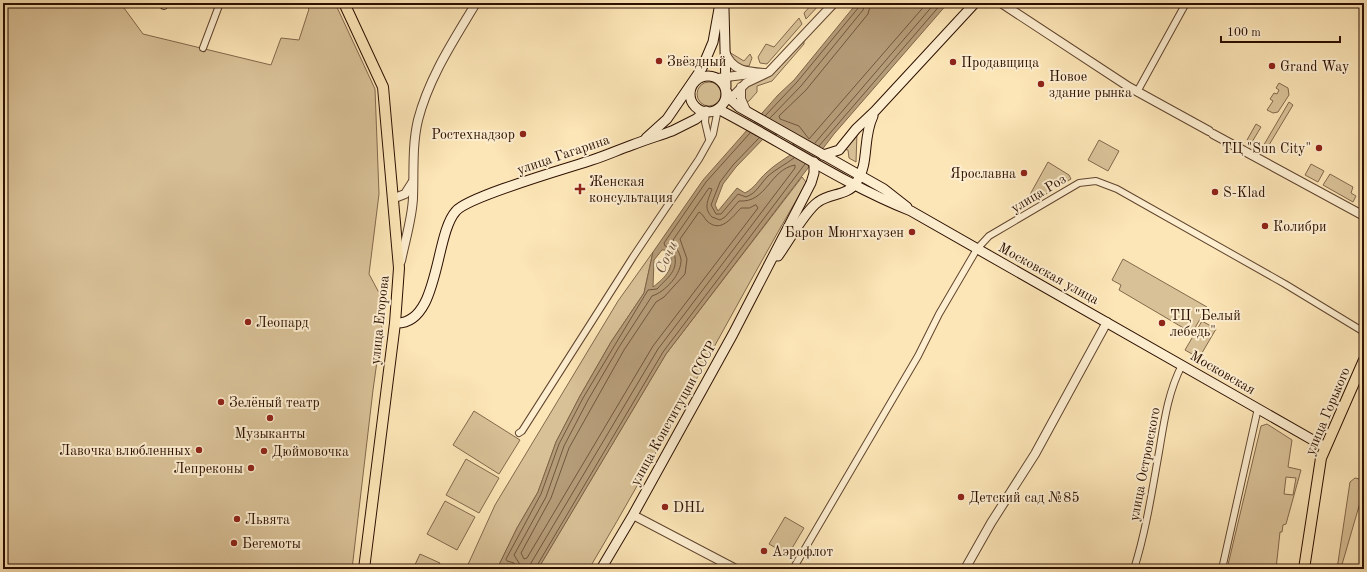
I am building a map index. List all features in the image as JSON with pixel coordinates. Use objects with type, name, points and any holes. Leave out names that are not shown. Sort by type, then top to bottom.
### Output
[{"type":"main road","name":"улица Егорова","points":[[344,3],[383,87],[399,268],[395,322],[387,376],[364,569]]},
{"type":"main road","points":[[720,3],[713,42],[690,93],[693,103],[701,110],[706,112],[720,107],[728,93]]},
{"type":"main road","points":[[724,3],[724,51],[722,78],[728,93],[739,107],[747,110],[860,176],[898,199],[911,211]]},
{"type":"main road","points":[[822,154],[839,150],[856,129],[875,111],[975,3]]},
{"type":"main road","points":[[643,141],[667,119],[694,83],[705,76],[722,78]]},
{"type":"main road","points":[[720,107],[738,119],[814,162],[911,211]]},
{"type":"main road","points":[[767,269],[813,207],[826,198],[848,191],[856,184],[864,164],[866,133],[875,111]]},
{"type":"main road","name":"улица Гагарина","points":[[395,322],[402,323],[413,319],[422,307],[431,287],[446,234],[456,211],[460,207],[492,193],[599,158],[672,131],[696,119],[706,112]]},
{"type":"main road","points":[[767,269],[811,183],[814,173],[814,162]]},
{"type":"main road","name":"Московская улица","points":[[911,211],[1107,322]]},
{"type":"main road","name":"улица Конституции СССР","points":[[601,569],[633,515],[767,269]]},
{"type":"main road","name":"Московская","points":[[1107,322],[1325,447]]},
{"type":"main road","name":"улица Горького","points":[[1304,569],[1318,471],[1325,447],[1364,360]]},
{"type":"street","points":[[203,48],[220,3]]},
{"type":"street","points":[[399,268],[412,203],[415,138],[424,101],[442,62],[476,3]]},
{"type":"street","points":[[728,93],[741,87],[751,79],[767,73],[834,3]]},
{"type":"street","points":[[1001,3],[1137,92],[1362,215]]},
{"type":"street","points":[[1137,92],[1186,3]]},
{"type":"street","points":[[724,51],[729,61],[741,70],[767,73]]},
{"type":"street","points":[[722,78],[767,73]]},
{"type":"street","points":[[741,87],[741,99],[747,110]]},
{"type":"street","points":[[518,433],[522,432],[633,257],[699,159],[713,134],[720,107]]},
{"type":"street","points":[[706,112],[705,122],[709,139]]},
{"type":"street","name":"улица Роз","points":[[793,569],[915,362],[939,314],[977,248],[989,236],[1079,183],[1096,181],[1118,189],[1364,332]]},
{"type":"street","points":[[392,194],[405,194],[413,182]]},
{"type":"street","points":[[965,569],[991,523],[1035,454],[1107,322]]},
{"type":"street","name":"улица Островского","points":[[1134,569],[1151,498],[1166,410],[1171,391],[1182,365]]},
{"type":"street","points":[[1222,569],[1258,408]]},
{"type":"street","points":[[633,515],[736,569]]},
{"type":"shaded area","points":[[3,3],[125,3],[124,8],[143,34],[271,65],[281,38],[299,40],[309,9],[303,3],[335,3],[375,89],[379,194],[369,274],[385,304],[373,390],[352,569],[3,569]]},
{"type":"shaded area","points":[[813,3],[821,3],[806,19],[804,13]]},
{"type":"shaded area","points":[[799,18],[802,24],[767,64],[760,63],[758,57],[766,44],[774,47]]},
{"type":"shaded area","points":[[804,39],[804,44],[772,81],[757,86],[757,92],[749,101],[744,103],[743,88]]},
{"type":"shaded area","points":[[729,52],[744,61],[750,54],[752,58],[749,66],[743,66],[731,60]]},
{"type":"shaded area","points":[[709,82],[714,83],[720,89],[720,99],[714,105],[709,106],[704,105],[698,99],[697,94],[698,89],[704,83]]},
{"type":"shaded area","points":[[1279,83],[1288,88],[1289,95],[1278,112],[1273,113],[1267,110],[1273,101],[1270,99],[1274,93],[1277,94],[1279,90],[1276,88]]},
{"type":"shaded area","points":[[1289,102],[1293,105],[1266,150],[1262,148]]},
{"type":"shaded area","points":[[1256,124],[1261,127],[1252,142],[1247,140]]},
{"type":"shaded area","points":[[857,133],[856,162],[849,158],[848,150],[843,149]]},
{"type":"shaded area","points":[[1099,140],[1119,151],[1108,171],[1088,160]]},
{"type":"shaded area","points":[[1048,162],[1069,175],[1071,179],[1062,184],[1058,179],[1047,186],[1051,191],[1032,202],[1027,200]]},
{"type":"shaded area","points":[[1311,164],[1324,171],[1318,182],[1305,175]]},
{"type":"shaded area","points":[[1330,174],[1353,187],[1351,193],[1356,196],[1353,202],[1323,185]]},
{"type":"shaded area","points":[[802,177],[806,182],[805,185],[617,522],[589,569],[538,569],[666,354]]},
{"type":"shaded area","points":[[653,252],[644,293],[611,342],[580,396],[556,442],[538,492],[517,528],[497,569],[466,569],[495,505],[618,301]]},
{"type":"shaded area","points":[[1123,259],[1207,307],[1192,333],[1119,290],[1121,285],[1112,280]]},
{"type":"shaded area","points":[[1202,321],[1216,329],[1199,358],[1185,350]]},
{"type":"shaded area","points":[[474,411],[520,440],[499,474],[453,445]]},
{"type":"shaded area","points":[[1267,424],[1292,440],[1288,467],[1301,470],[1286,524],[1283,525],[1282,532],[1280,532],[1276,569],[1227,569],[1261,426]],"holes":[[[1286,477],[1296,478],[1293,495],[1284,494]]]},
{"type":"shaded area","points":[[466,459],[499,478],[479,513],[446,495]]},
{"type":"shaded area","points":[[1355,478],[1364,480],[1364,489],[1341,568],[1337,569],[1350,482]]},
{"type":"shaded area","points":[[445,501],[475,517],[457,550],[427,534]]},
{"type":"shaded area","points":[[785,517],[804,528],[788,555],[769,544]]},
{"type":"shaded area","points":[[420,554],[440,563],[437,569],[413,569]]},
{"type":"water","points":[[857,3],[948,3],[834,134],[666,354],[538,569],[511,569],[511,565],[497,569],[517,528],[538,492],[556,442],[580,396],[611,342],[644,293],[653,252],[703,180],[778,95],[794,80]],"holes":[[[778,134],[790,139],[797,150],[777,164],[749,191],[745,193],[737,188],[718,211],[715,205],[723,184],[736,167],[765,137]],[[662,250],[669,250],[671,256],[670,267],[666,275],[653,287],[654,260]]]},
{"type":"place","name":"Звёздный","points":[[659,61]]},
{"type":"place","name":"Продавщица","points":[[953,62]]},
{"type":"place","name":"Grand Way","points":[[1272,66]]},
{"type":"place","name":"Новое здание рынка","points":[[1041,84]]},
{"type":"place","name":"Ростехнадзор","points":[[523,134]]},
{"type":"place","name":"ТЦ \"Sun City\"","points":[[1319,148]]},
{"type":"place","name":"Ярославна","points":[[1024,173]]},
{"type":"place","name":"Женская консультация","points":[[580,189]]},
{"type":"place","name":"S-Klad","points":[[1215,192]]},
{"type":"place","name":"Колибри","points":[[1265,226]]},
{"type":"place","name":"Барон Мюнгхаузен","points":[[912,232]]},
{"type":"place","name":"Леопард","points":[[248,322]]},
{"type":"place","name":"ТЦ \"Белый лебедь\"","points":[[1162,323]]},
{"type":"place","name":"Зелёный театр","points":[[221,402]]},
{"type":"place","name":"Музыканты","points":[[270,418]]},
{"type":"place","name":"Лавочка влюбленных","points":[[199,450]]},
{"type":"place","name":"Дюймовочка","points":[[264,451]]},
{"type":"place","name":"Лепреконы","points":[[251,468]]},
{"type":"place","name":"Детский сад №85","points":[[961,497]]},
{"type":"place","name":"DHL","points":[[665,507]]},
{"type":"place","name":"Львята","points":[[237,519]]},
{"type":"place","name":"Бегемоты","points":[[234,543]]},
{"type":"place","name":"Аэрофлот","points":[[764,551]]},
{"type":"water label","name":"Сочи","points":[[666,257]]}]
